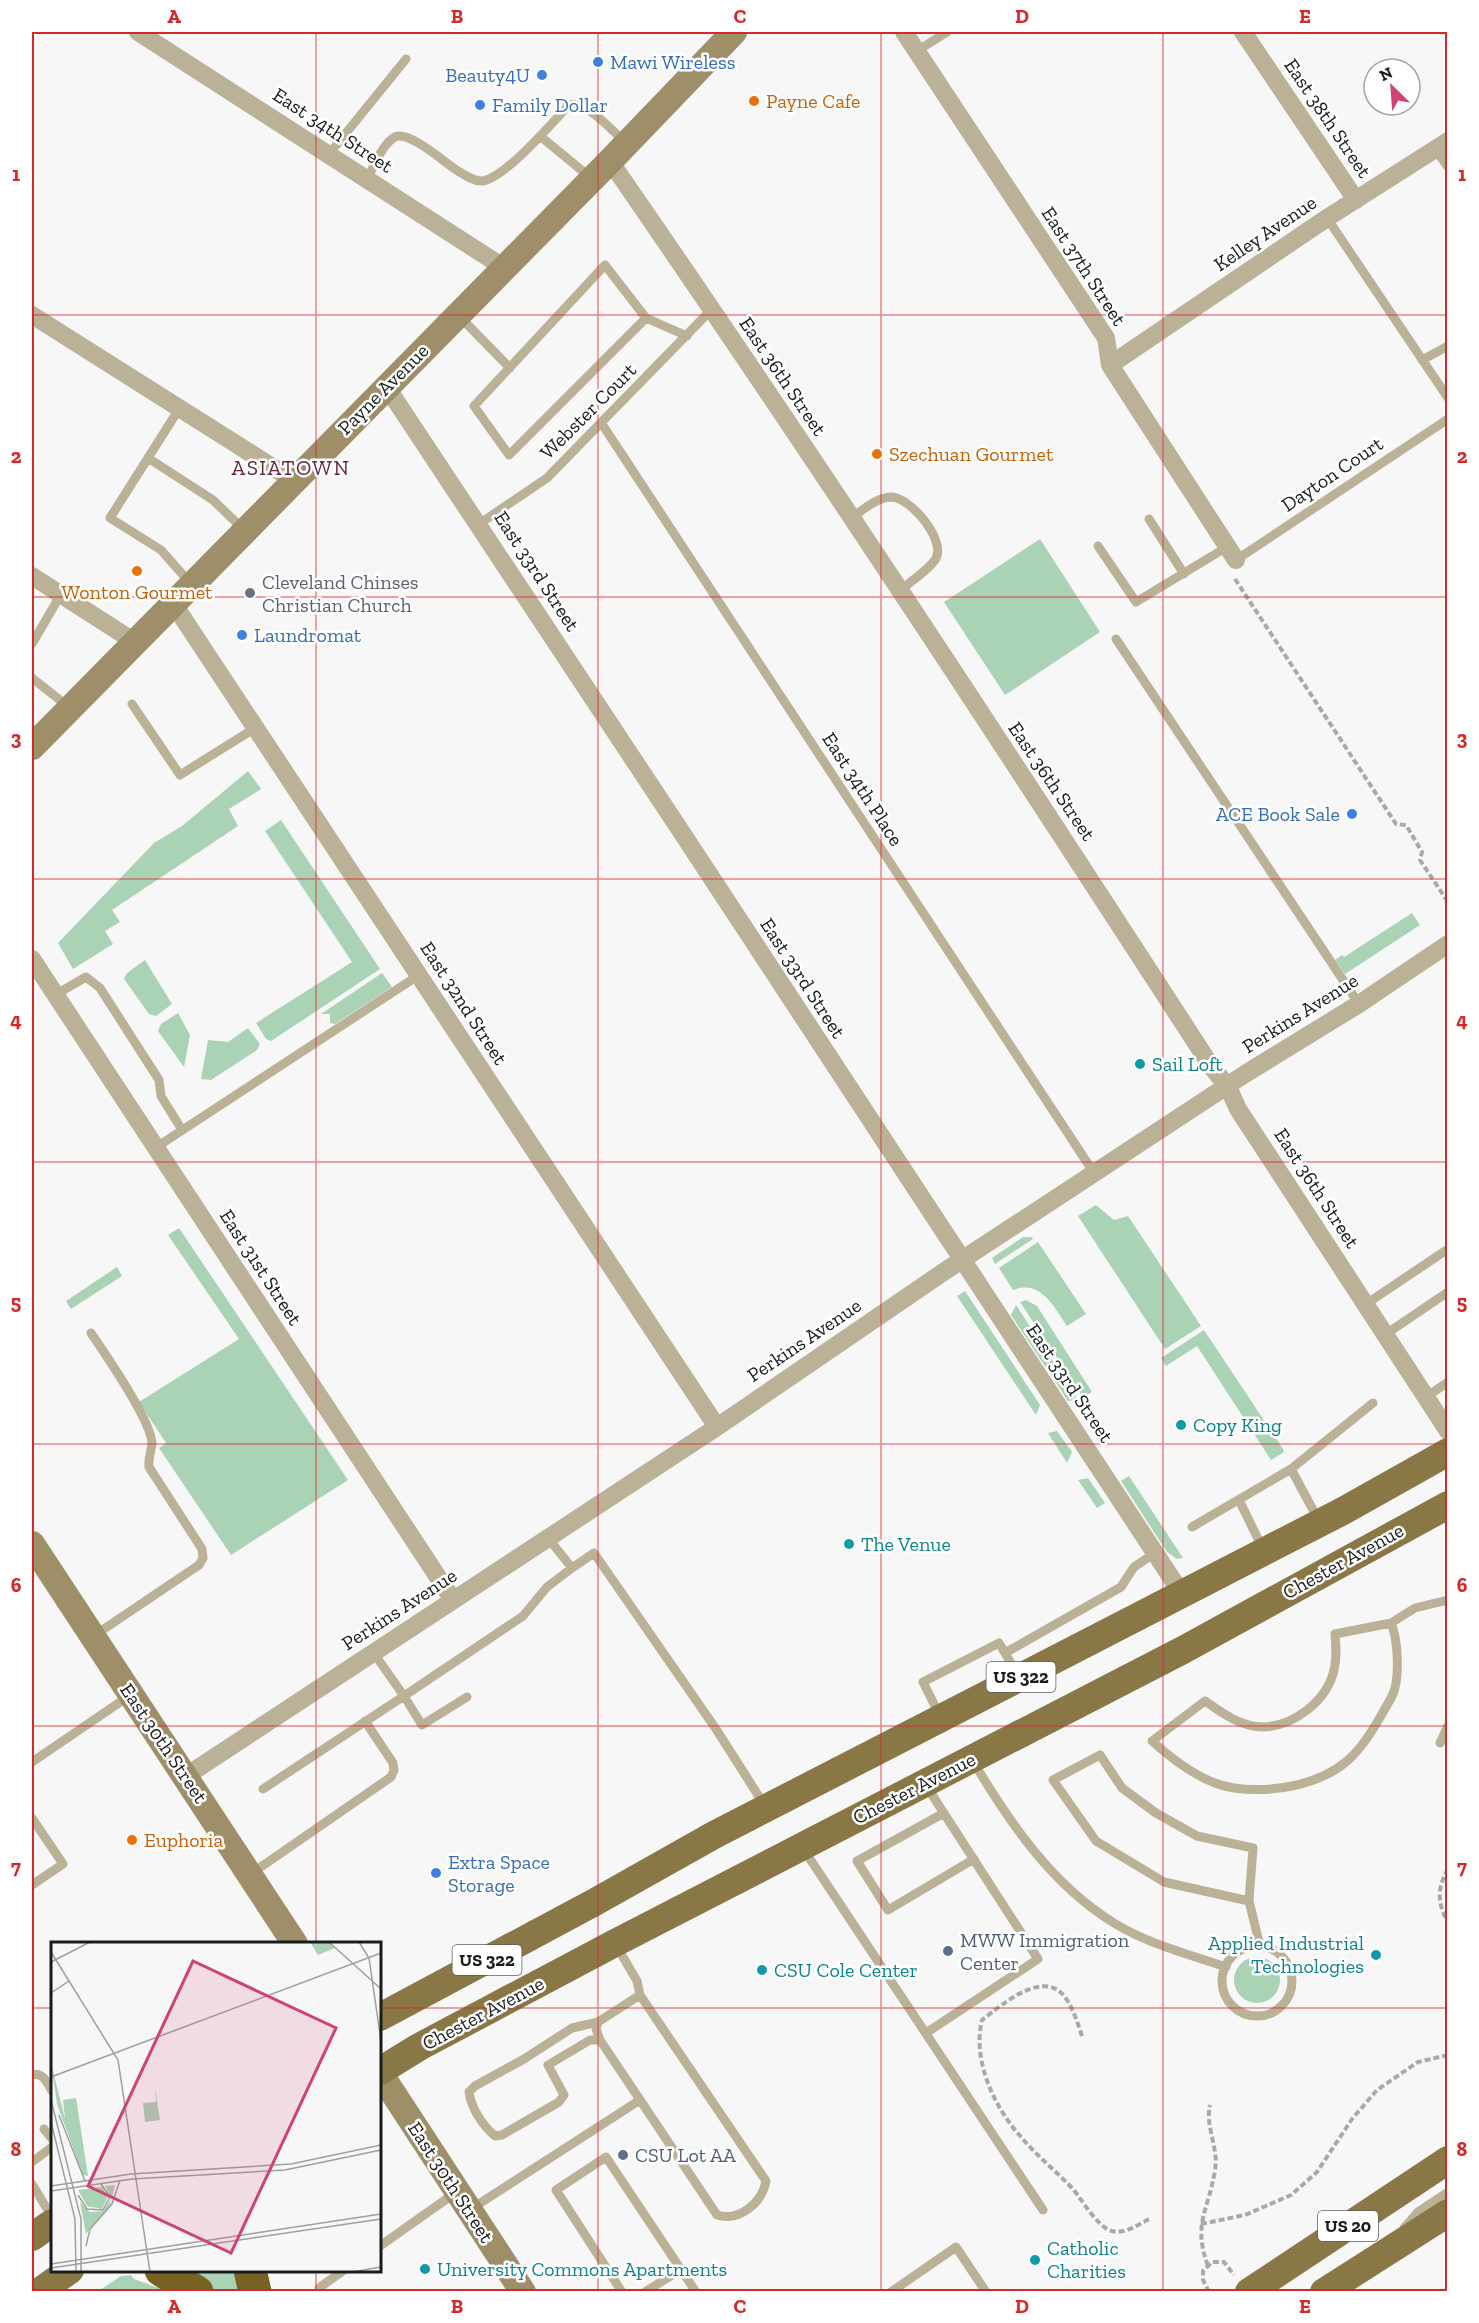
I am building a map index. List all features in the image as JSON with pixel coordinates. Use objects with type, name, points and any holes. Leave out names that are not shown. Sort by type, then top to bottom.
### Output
[{"type":"highway","points":[[163,2272],[197,2292]]},
{"type":"highway","points":[[250,2272],[255,2292]]},
{"type":"main road","name":"US 322","points":[[381,2017],[766,1808],[1320,1523],[1448,1452]]},
{"type":"main road","name":"Chester Avenue","points":[[381,2071],[419,2047],[615,1943],[1183,1650],[1448,1505]]},
{"type":"main road","name":"US 20","points":[[1243,2285],[1448,2160]]},
{"type":"main road","name":"US 20","points":[[1324,2292],[1448,2213]]},
{"type":"main road","points":[[32,2237],[51,2224]]},
{"type":"main road","points":[[39,2292],[69,2272]]},
{"type":"street","name":"East 34th Street","points":[[138,32],[503,267]]},
{"type":"street","name":"East 37th Street","points":[[904,32],[1107,338],[1110,365],[1232,554]]},
{"type":"street","name":"East 38th Street","points":[[1243,32],[1356,200]]},
{"type":"street","name":"Payne Avenue","points":[[32,747],[609,161],[726,34]]},
{"type":"street","name":"Kelley Avenue","points":[[1110,365],[1327,218],[1441,145]]},
{"type":"street","name":"East 36th Street","points":[[609,161],[712,309],[1079,862],[1211,1066],[1228,1087],[1239,1108],[1448,1431]]},
{"type":"street","points":[[32,315],[293,480]]},
{"type":"street","name":"East 33rd Street","points":[[386,386],[1182,1594]]},
{"type":"street","points":[[32,576],[135,642]]},
{"type":"street","name":"East 32nd Street","points":[[173,603],[717,1427]]},
{"type":"street","name":"Perkins Avenue","points":[[186,1776],[717,1427],[1094,1173],[1359,1004],[1448,944]]},
{"type":"street","name":"East 31st Street","points":[[33,965],[453,1600]]},
{"type":"street","name":"East 30th Street","points":[[32,1544],[294,1942]]},
{"type":"street","name":"East 30th Street","points":[[381,2074],[523,2292]]},
{"type":"lane","points":[[916,51],[947,32]]},
{"type":"lane","points":[[332,156],[406,59]]},
{"type":"lane","points":[[367,179],[384,150],[395,137],[404,135],[465,176],[483,181],[506,168],[569,105],[580,104],[609,161]]},
{"type":"lane","points":[[540,135],[609,161]]},
{"type":"lane","points":[[1441,145],[1448,167]]},
{"type":"lane","points":[[1327,218],[1448,398]]},
{"type":"lane","points":[[646,318],[509,455],[474,406],[605,265],[646,318],[687,336]]},
{"type":"lane","name":"Webster Court","points":[[479,524],[547,478],[712,309]]},
{"type":"lane","points":[[457,314],[510,368]]},
{"type":"lane","points":[[1422,360],[1448,346]]},
{"type":"lane","points":[[179,409],[110,518],[161,550],[191,584]]},
{"type":"lane","name":"Dayton Court","points":[[1098,546],[1136,602],[1184,574],[1232,554],[1448,419]]},
{"type":"lane","name":"East 34th Place","points":[[602,424],[1094,1173]]},
{"type":"lane","points":[[148,458],[213,500],[245,530]]},
{"type":"lane","points":[[851,518],[881,499],[893,497],[904,500],[933,534],[938,545],[936,559],[899,591]]},
{"type":"lane","points":[[1149,519],[1184,574]]},
{"type":"lane","points":[[32,644],[61,594]]},
{"type":"lane","points":[[1116,639],[1359,1004]]},
{"type":"lane","points":[[32,678],[70,708]]},
{"type":"lane","points":[[132,704],[180,775],[255,728]]},
{"type":"lane","points":[[155,1148],[419,975]]},
{"type":"lane","points":[[55,995],[86,977],[100,988],[159,1080],[161,1096],[182,1130]]},
{"type":"lane","points":[[1366,1304],[1448,1250]]},
{"type":"lane","points":[[1386,1334],[1448,1292]]},
{"type":"lane","points":[[91,1333],[129,1390],[152,1444],[148,1456],[149,1467],[202,1549],[203,1558],[199,1565],[93,1636]]},
{"type":"lane","points":[[1426,1396],[1448,1382]]},
{"type":"lane","points":[[1192,1527],[1291,1469],[1373,1403]]},
{"type":"lane","points":[[1291,1469],[1320,1523]]},
{"type":"lane","points":[[1239,1500],[1264,1551]]},
{"type":"lane","points":[[548,1538],[572,1568]]},
{"type":"lane","points":[[263,1789],[523,1616],[547,1587],[594,1553],[716,1729],[766,1808]]},
{"type":"lane","points":[[1005,1653],[1120,1587],[1134,1567],[1155,1553]]},
{"type":"lane","points":[[1391,1623],[1398,1656],[1394,1693],[1363,1744],[1346,1762],[1321,1776],[1295,1786],[1264,1789],[1233,1788],[1183,1766],[1152,1741],[1205,1701],[1237,1721],[1262,1727],[1282,1724],[1299,1716],[1317,1701],[1328,1687],[1336,1656],[1335,1634],[1391,1623],[1415,1608],[1448,1600]]},
{"type":"lane","points":[[941,1718],[923,1682],[999,1643],[1020,1678]]},
{"type":"lane","points":[[374,1652],[422,1725],[467,1697]]},
{"type":"lane","points":[[32,1762],[132,1694]]},
{"type":"lane","points":[[250,1875],[391,1777],[394,1770],[393,1763],[365,1721]]},
{"type":"lane","points":[[1440,1743],[1448,1726]]},
{"type":"lane","points":[[1249,1901],[1164,1882],[1096,1841],[1053,1780],[1100,1755],[1122,1788],[1156,1813],[1197,1836],[1253,1848],[1249,1901],[1260,1946]]},
{"type":"lane","points":[[972,1758],[1001,1808],[1046,1865],[1083,1901],[1115,1923],[1146,1939],[1226,1967]]},
{"type":"lane","points":[[924,1782],[1038,1959],[926,2033]]},
{"type":"lane","points":[[944,1813],[857,1861],[888,1910],[974,1859]]},
{"type":"lane","points":[[32,1818],[63,1864],[32,1885]]},
{"type":"lane","points":[[801,1846],[1043,2210]]},
{"type":"lane","points":[[598,2022],[596,2029],[600,2040],[717,2215],[726,2218],[739,2214],[756,2203],[764,2193],[766,2181],[640,1995],[636,1981],[615,1943]]},
{"type":"lane","points":[[1260,1946],[1276,1951],[1287,1963],[1292,1979],[1289,1996],[1278,2009],[1263,2016],[1246,2015],[1231,2006],[1223,1991],[1222,1974],[1226,1967],[1229,1959],[1243,1949],[1260,1946]]},
{"type":"lane","points":[[524,2059],[539,2059],[548,2065],[564,2095],[559,2102],[502,2135],[495,2136],[487,2129],[470,2100],[469,2092],[475,2086],[524,2059],[572,2028],[598,2022],[640,1995]]},
{"type":"lane","points":[[548,2065],[590,2040],[600,2040]]},
{"type":"lane","points":[[32,2075],[42,2076],[51,2090]]},
{"type":"lane","points":[[381,2245],[640,2100]]},
{"type":"lane","points":[[44,2129],[51,2138]]},
{"type":"lane","points":[[32,2162],[51,2147]]},
{"type":"lane","points":[[622,2292],[556,2190],[606,2157],[696,2292]]},
{"type":"lane","points":[[32,2184],[51,2215]]},
{"type":"lane","points":[[1383,2253],[1418,2212],[1448,2192]]},
{"type":"lane","points":[[891,2292],[956,2247],[986,2292]]},
{"type":"lane","points":[[645,2292],[680,2270]]},
{"type":"lane","points":[[320,2292],[319,2288],[343,2272]]},
{"type":"path","points":[[1235,579],[1396,824],[1406,825],[1415,838],[1422,852],[1420,860],[1448,902]]},
{"type":"path","points":[[1448,1869],[1441,1881],[1438,1895],[1441,1910],[1448,1922]]},
{"type":"path","points":[[1082,2036],[1067,1999],[1054,1988],[1038,1986],[1018,1995],[982,2020],[978,2035],[983,2068],[999,2108],[1020,2137],[1072,2188],[1093,2215],[1108,2229],[1120,2232],[1151,2218]]},
{"type":"path","points":[[1201,2224],[1245,2215],[1291,2195],[1317,2172],[1352,2119],[1377,2090],[1418,2062],[1448,2055]]},
{"type":"path","points":[[1208,2266],[1201,2247],[1201,2224],[1216,2169],[1207,2117],[1210,2105]]},
{"type":"path","points":[[1209,2292],[1203,2280],[1203,2271],[1212,2262],[1224,2262],[1243,2285]]},
{"type":"green space","points":[[1040,539],[1100,632],[1005,695],[944,602]]},
{"type":"green space","points":[[248,771],[261,789],[229,809],[238,826],[112,910],[120,922],[105,931],[113,944],[73,969],[58,943],[154,843],[182,826]]},
{"type":"green space","points":[[281,820],[380,969],[271,1041],[266,1039],[256,1023],[352,962],[265,831]]},
{"type":"green space","points":[[1412,913],[1420,925],[1345,974],[1335,960],[1342,955],[1344,957]]},
{"type":"green space","points":[[145,960],[172,1004],[156,1016],[149,1014],[124,979],[127,973]]},
{"type":"green space","points":[[382,973],[392,987],[335,1024],[330,1023],[330,1014],[321,1014]]},
{"type":"green space","points":[[178,1013],[190,1035],[184,1067],[158,1031],[161,1024]]},
{"type":"green space","points":[[248,1028],[260,1044],[257,1050],[211,1080],[201,1079],[208,1040],[228,1042]]},
{"type":"green space","points":[[1096,1205],[1114,1220],[1128,1216],[1201,1326],[1165,1349],[1078,1216]]},
{"type":"green space","points":[[179,1228],[348,1480],[231,1555],[159,1448],[166,1443],[139,1402],[239,1339],[168,1235]]},
{"type":"green space","points":[[1023,1237],[1033,1239],[995,1264],[992,1258]]},
{"type":"green space","points":[[1038,1242],[1086,1314],[1067,1326],[1046,1297],[1031,1288],[1013,1290],[999,1268]]},
{"type":"green space","points":[[117,1267],[122,1276],[71,1309],[66,1301]]},
{"type":"green space","points":[[965,1291],[1040,1405],[1036,1415],[957,1296]]},
{"type":"green space","points":[[1026,1300],[1037,1306],[1092,1392],[1083,1397],[1020,1302]]},
{"type":"green space","points":[[1016,1305],[1078,1400],[1068,1401],[1011,1315]]},
{"type":"green space","points":[[1204,1330],[1283,1449],[1284,1452],[1271,1460],[1197,1346],[1166,1366],[1161,1358]]},
{"type":"green space","points":[[1057,1431],[1072,1452],[1067,1463],[1048,1433]]},
{"type":"green space","points":[[1129,1476],[1183,1558],[1177,1559],[1167,1552],[1121,1481]]},
{"type":"green space","points":[[1088,1478],[1105,1503],[1097,1508],[1078,1480]]},
{"type":"green space","points":[[1257,1957],[1273,1964],[1280,1980],[1273,1996],[1257,2003],[1241,1996],[1234,1980],[1241,1964]]},
{"type":"green space","points":[[187,2272],[238,2272],[243,2291],[213,2291]]},
{"type":"green space","points":[[131,2275],[134,2279],[167,2291],[97,2292],[121,2276]]},
{"type":"place","name":"Mawi Wireless","points":[[598,62]]},
{"type":"place","name":"Beauty4U","points":[[542,75]]},
{"type":"place","name":"Payne Cafe","points":[[754,101]]},
{"type":"place","name":"Family Dollar","points":[[480,105]]},
{"type":"place","name":"Szechuan Gourmet","points":[[877,454]]},
{"type":"place","name":"Wonton Gourmet","points":[[137,571]]},
{"type":"place","name":"Cleveland Chinses Christian Church","points":[[250,593]]},
{"type":"place","name":"Laundromat","points":[[242,635]]},
{"type":"place","name":"ACE Book Sale","points":[[1352,814]]},
{"type":"place","name":"Sail Loft","points":[[1140,1064]]},
{"type":"place","name":"Copy King","points":[[1181,1425]]},
{"type":"place","name":"The Venue","points":[[849,1544]]},
{"type":"place","name":"Euphoria","points":[[132,1840]]},
{"type":"place","name":"Extra Space Storage","points":[[436,1873]]},
{"type":"place","name":"MWW Immigration Center","points":[[948,1951]]},
{"type":"place","name":"Applied Industrial Technologies","points":[[1376,1955]]},
{"type":"place","name":"CSU Cole Center","points":[[762,1970]]},
{"type":"place","name":"CSU Lot AA","points":[[623,2155]]},
{"type":"place","name":"Catholic Charities","points":[[1035,2260]]},
{"type":"place","name":"University Commons Apartments","points":[[425,2269]]},
{"type":"district","name":"ASIATOWN","points":[[291,467]]}]
